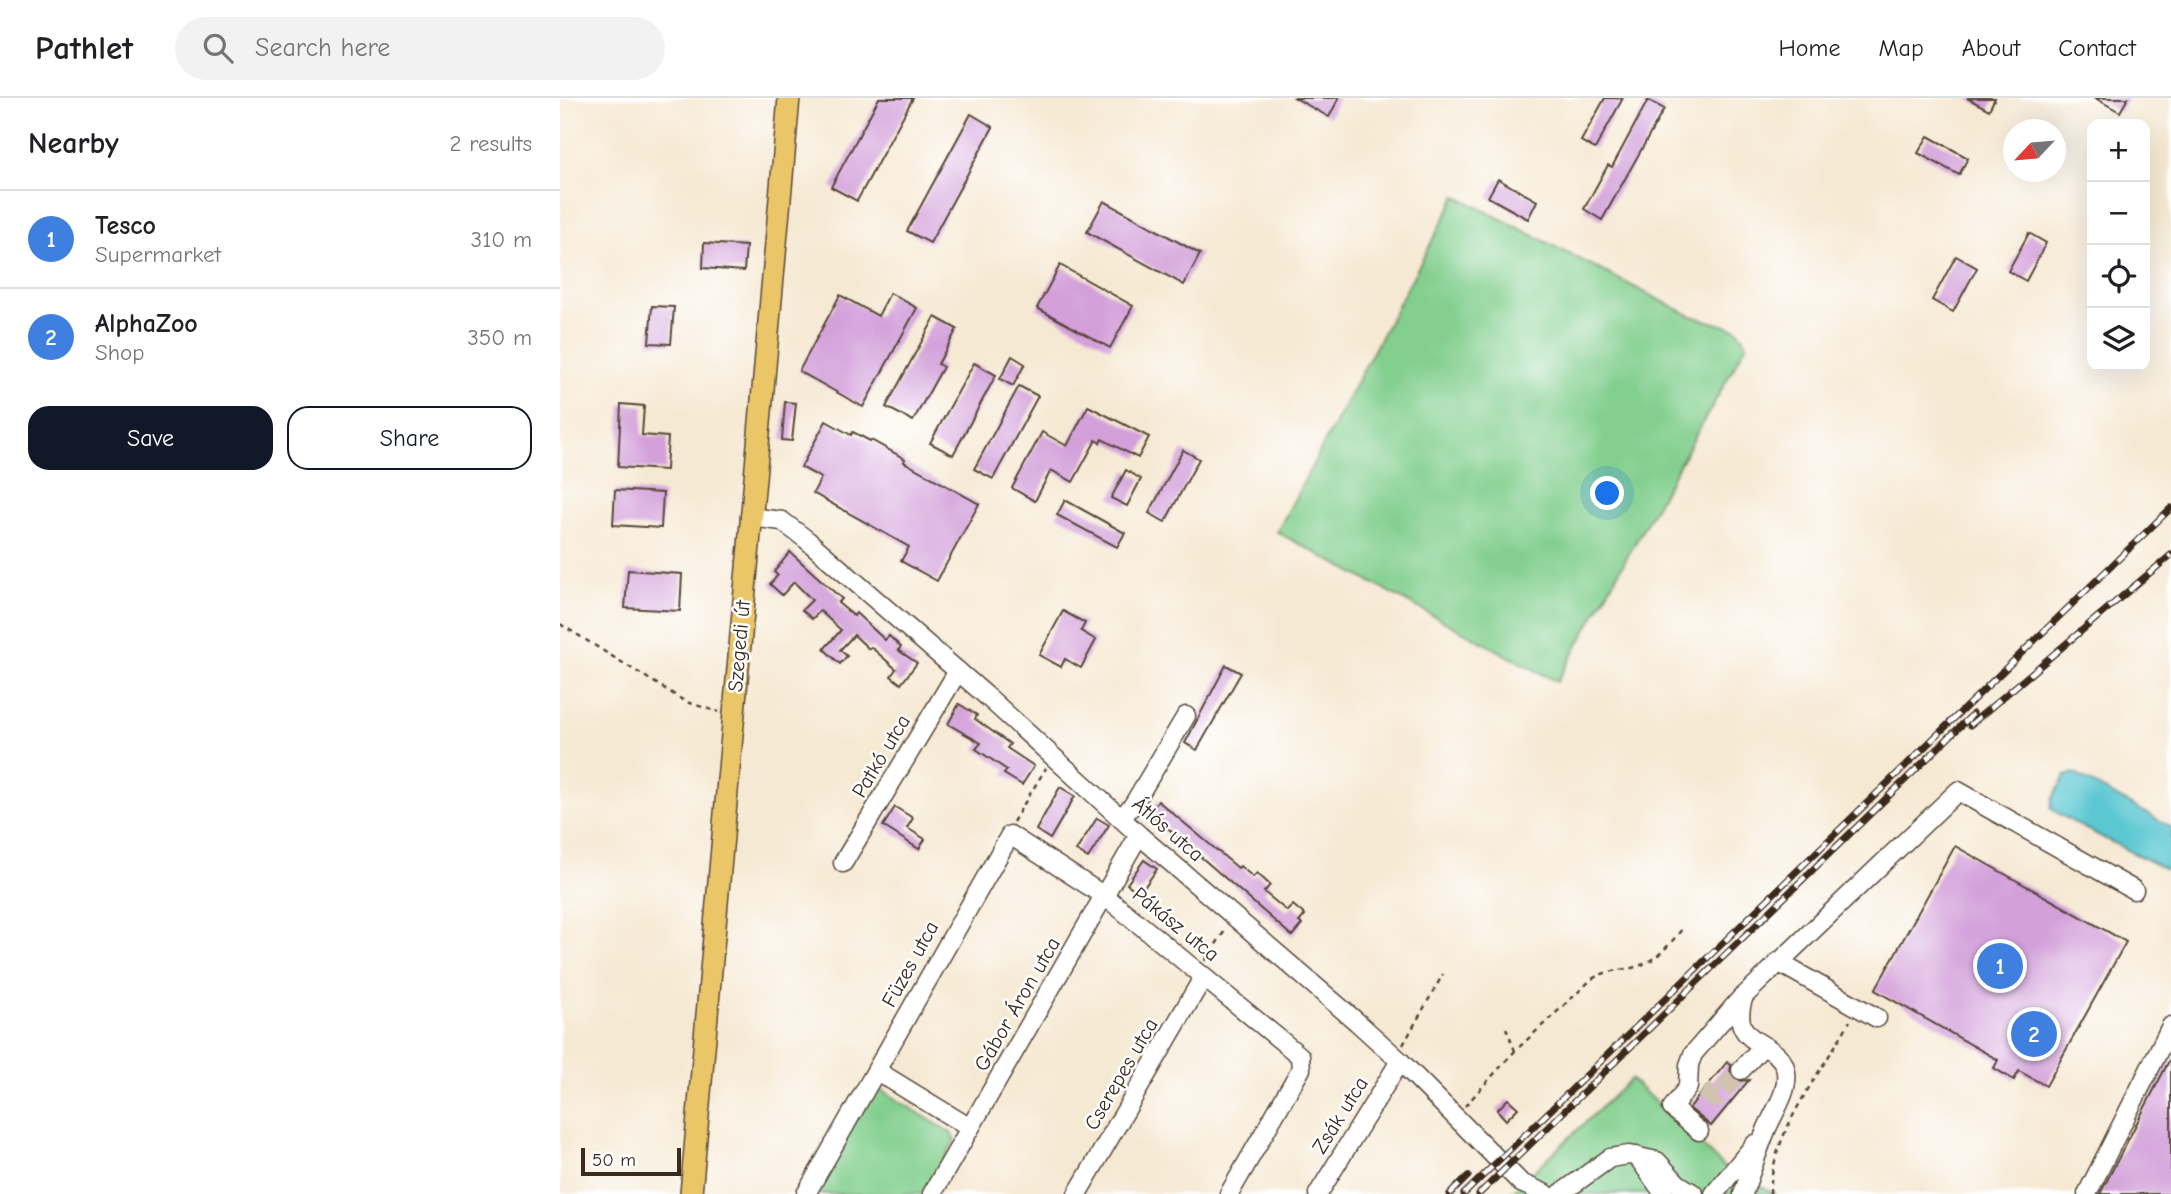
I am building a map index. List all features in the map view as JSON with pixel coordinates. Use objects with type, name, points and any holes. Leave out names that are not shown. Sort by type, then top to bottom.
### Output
[{"type":"main road","name":"Szegedi út","points":[[691,1194],[789,98]]},
{"type":"street","name":"Átlós utca","points":[[750,517],[787,523],[958,671],[1139,835],[1398,1059],[1521,1183],[1546,1194]]},
{"type":"street","name":"Patkó utca","points":[[843,863],[958,671]]},
{"type":"street","points":[[1121,818],[1133,805],[1186,716]]},
{"type":"street","points":[[1699,1130],[1672,1108],[1688,1087],[1696,1084],[1689,1065],[1693,1054],[1778,962],[1958,791],[2134,890]]},
{"type":"street","name":"Pákász utca","points":[[1010,835],[1106,897],[1300,1056],[1301,1069],[1229,1194]]},
{"type":"street","name":"Füzes utca","points":[[806,1194],[1010,835]]},
{"type":"street","name":"Gábor Áron utca","points":[[932,1194],[1106,897],[1139,835]]},
{"type":"street","points":[[1778,962],[1877,1018]]},
{"type":"street","name":"Cserepes utca","points":[[1077,1194],[1200,974]]},
{"type":"street","points":[[1742,1194],[1782,1095],[1786,1072],[1782,1062],[1745,1032],[1740,1024],[1740,1007],[1744,996]]},
{"type":"street","points":[[2087,1194],[2171,1026]]},
{"type":"street","points":[[1741,1070],[1763,1046]]},
{"type":"street","name":"Zsák utca","points":[[1318,1194],[1398,1059]]},
{"type":"street","points":[[877,1071],[970,1128]]},
{"type":"street","points":[[1714,1194],[1766,1130]]},
{"type":"street","points":[[1560,1194],[1611,1158],[1623,1155],[1657,1161],[1678,1184],[1694,1194]]},
{"type":"street","points":[[1637,1156],[1664,1194]]},
{"type":"path","points":[[560,624],[686,702],[732,716]]},
{"type":"path","points":[[1010,835],[1009,829],[1053,757]]},
{"type":"path","points":[[1200,974],[1235,916]]},
{"type":"path","points":[[1455,1116],[1515,1051],[1592,979],[1606,971],[1650,962],[1684,927]]},
{"type":"path","points":[[1398,1059],[1443,974]]},
{"type":"path","points":[[1770,1194],[1773,1164],[1780,1144],[1800,1104],[1857,1009]]},
{"type":"path","points":[[1506,1027],[1515,1051]]},
{"type":"green space","points":[[1456,196],[1691,316],[1737,329],[1747,344],[1557,682],[1277,532]]},
{"type":"green space","points":[[1631,1079],[1725,1168],[1775,1194],[1510,1194]]},
{"type":"green space","points":[[873,1085],[951,1133],[955,1140],[924,1194],[811,1194]]},
{"type":"water","points":[[2074,773],[2171,827],[2171,872],[2051,809],[2052,800],[2065,776]]},
{"type":"building","points":[[879,98],[913,98],[857,201],[831,187]]},
{"type":"building","points":[[1295,98],[1339,98],[1329,117]]},
{"type":"building","points":[[1605,98],[1623,98],[1595,149],[1581,141]]},
{"type":"building","points":[[1967,98],[1995,98],[1989,110]]},
{"type":"building","points":[[2095,98],[2128,98],[2120,112]]},
{"type":"building","points":[[1648,100],[1664,109],[1602,220],[1584,209],[1608,165],[1612,167]]},
{"type":"building","points":[[971,114],[993,127],[930,243],[907,231]]},
{"type":"building","points":[[1928,136],[1968,158],[1959,175],[1918,153]]},
{"type":"building","points":[[1498,179],[1537,201],[1528,219],[1488,197]]},
{"type":"building","points":[[1104,201],[1200,254],[1184,285],[1087,232]]},
{"type":"building","points":[[2029,233],[2046,243],[2026,281],[2008,271]]},
{"type":"building","points":[[704,243],[746,246],[744,271],[703,268]]},
{"type":"building","points":[[1956,256],[1977,268],[1953,312],[1932,300]]},
{"type":"building","points":[[1060,265],[1133,306],[1110,348],[1037,308]]},
{"type":"building","points":[[890,293],[917,308],[863,407],[799,371],[840,295],[878,316]]},
{"type":"building","points":[[652,306],[674,307],[671,344],[649,343]]},
{"type":"building","points":[[935,317],[957,329],[938,364],[943,367],[913,421],[886,407]]},
{"type":"building","points":[[1012,356],[1025,364],[1013,386],[1000,379]]},
{"type":"building","points":[[974,363],[996,375],[953,455],[930,443]]},
{"type":"building","points":[[1019,386],[1038,396],[993,479],[974,469]]},
{"type":"building","points":[[785,402],[796,403],[792,441],[782,440]]},
{"type":"building","points":[[621,404],[644,406],[642,435],[668,437],[666,470],[618,467]]},
{"type":"building","points":[[1088,406],[1149,437],[1138,458],[1102,439],[1100,443],[1096,440],[1073,482],[1051,470],[1035,501],[1012,488],[1042,432],[1067,446]]},
{"type":"building","points":[[826,421],[851,435],[853,432],[871,440],[905,459],[904,462],[979,504],[937,581],[901,561],[909,547],[813,493],[821,478],[801,467]]},
{"type":"building","points":[[1183,450],[1199,459],[1165,522],[1149,513]]},
{"type":"building","points":[[1126,470],[1141,479],[1127,506],[1111,498]]},
{"type":"building","points":[[615,490],[663,493],[661,528],[613,525]]},
{"type":"building","points":[[1065,500],[1125,533],[1117,547],[1057,515]]},
{"type":"building","points":[[790,552],[842,599],[838,603],[854,616],[856,613],[885,640],[889,636],[901,647],[898,650],[917,663],[901,684],[891,676],[896,669],[854,635],[840,650],[847,656],[840,664],[824,649],[841,630],[820,611],[812,619],[802,610],[812,600],[794,582],[782,595],[770,584],[778,575],[774,572]]},
{"type":"building","points":[[628,570],[682,574],[680,611],[625,608]]},
{"type":"building","points":[[1063,611],[1085,623],[1081,631],[1096,640],[1081,668],[1065,659],[1061,667],[1039,655]]},
{"type":"building","points":[[1226,665],[1241,673],[1197,750],[1185,743]]},
{"type":"building","points":[[959,704],[977,715],[975,719],[1010,744],[1007,748],[1034,766],[1022,785],[1004,774],[1007,770],[976,749],[981,743],[948,724]]},
{"type":"building","points":[[1060,787],[1075,796],[1050,839],[1036,830]]},
{"type":"building","points":[[1158,801],[1238,868],[1240,866],[1253,877],[1257,873],[1270,885],[1264,892],[1287,911],[1293,905],[1305,915],[1299,922],[1302,924],[1292,936],[1149,812]]},
{"type":"building","points":[[895,807],[913,818],[907,828],[925,839],[919,849],[883,826]]},
{"type":"building","points":[[1097,818],[1109,825],[1088,858],[1076,851]]},
{"type":"building","points":[[1955,846],[2126,942],[2046,1086],[2019,1071],[2014,1080],[1994,1068],[1998,1060],[1875,990]]},
{"type":"building","points":[[1144,860],[1157,869],[1140,893],[1127,884]]},
{"type":"building","points":[[2171,1057],[2171,1194],[2100,1194]]},
{"type":"building","points":[[1727,1062],[1731,1065],[1730,1073],[1734,1079],[1749,1080],[1711,1126],[1689,1108]]},
{"type":"building","points":[[1508,1099],[1518,1108],[1506,1120],[1497,1110]]},
{"type":"tunnel","points":[[1703,1090],[1715,1099],[1741,1070]]},
{"type":"railway","points":[[1464,1194],[2171,508]]},
{"type":"railway","points":[[1970,725],[2171,555]]},
{"type":"railway","points":[[1479,1194],[1973,714]]},
{"type":"railway","points":[[1450,1194],[1468,1176]]},
{"type":"place","name":"Tesco","points":[[2000,966]]},
{"type":"place","name":"AlphaZoo","points":[[2034,1034]]}]
